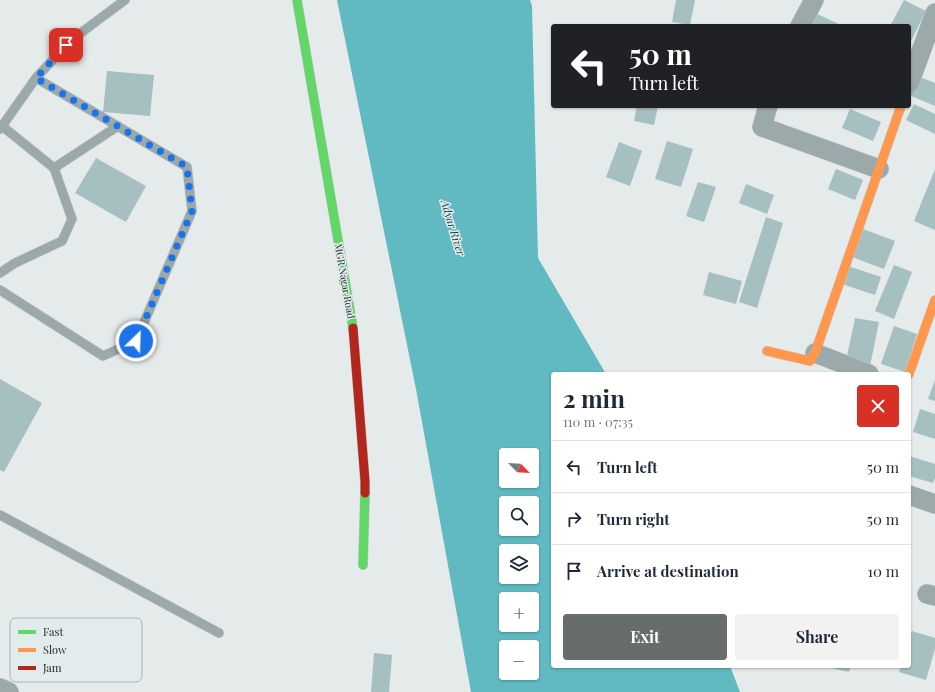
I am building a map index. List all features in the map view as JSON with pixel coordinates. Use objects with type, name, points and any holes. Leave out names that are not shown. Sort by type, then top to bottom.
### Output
[{"type":"street","name":"MGR Nagar Road","points":[[297,0],[354,334],[365,481],[363,564]]},
{"type":"street","points":[[801,24],[814,0]]},
{"type":"street","points":[[911,78],[935,12]]},
{"type":"street","points":[[767,108],[762,127],[879,169]]},
{"type":"street","points":[[767,351],[810,361],[815,353],[900,108]]},
{"type":"street","points":[[910,372],[935,300]]},
{"type":"street","points":[[815,353],[865,372]]},
{"type":"street","points":[[911,496],[935,504]]},
{"type":"street","points":[[0,688],[9,692]]},
{"type":"lane","points":[[0,273],[15,263],[62,241],[72,219],[54,168],[1,127],[36,78],[74,38],[125,0]]},
{"type":"lane","points":[[0,290],[103,356],[136,341],[192,211],[187,167],[36,78]]},
{"type":"lane","points":[[54,168],[118,126]]},
{"type":"lane","points":[[0,515],[219,633]]},
{"type":"water","name":"Adyar River","points":[[337,0],[530,0],[532,6],[538,258],[605,372],[551,372],[551,668],[731,668],[740,692],[471,692],[416,389]]},
{"type":"building","points":[[676,0],[695,0],[690,24],[672,22]]},
{"type":"building","points":[[904,0],[926,11],[911,41],[911,24],[891,24]]},
{"type":"building","points":[[813,12],[839,24],[807,24]]},
{"type":"building","points":[[107,71],[154,75],[150,116],[103,112]]},
{"type":"building","points":[[917,76],[935,83],[935,106],[911,96],[911,90]]},
{"type":"building","points":[[914,104],[935,114],[935,134],[906,120]]},
{"type":"building","points":[[637,108],[658,108],[654,125],[634,121]]},
{"type":"building","points":[[850,109],[881,122],[873,141],[842,128]]},
{"type":"building","points":[[667,141],[693,149],[681,187],[655,179]]},
{"type":"building","points":[[619,142],[642,151],[630,186],[606,177]]},
{"type":"building","points":[[96,158],[146,186],[126,222],[75,193]]},
{"type":"building","points":[[836,169],[863,180],[855,200],[828,189]]},
{"type":"building","points":[[935,169],[935,230],[914,221]]},
{"type":"building","points":[[698,182],[716,187],[704,222],[686,216]]},
{"type":"building","points":[[746,184],[774,195],[767,214],[739,203]]},
{"type":"building","points":[[766,217],[783,223],[757,308],[739,302]]},
{"type":"building","points":[[863,229],[895,241],[884,269],[852,257]]},
{"type":"building","points":[[894,265],[912,272],[894,319],[875,311]]},
{"type":"building","points":[[848,266],[881,277],[875,295],[842,284]]},
{"type":"building","points":[[709,272],[742,281],[736,304],[703,295]]},
{"type":"building","points":[[855,318],[879,322],[870,366],[846,361]]},
{"type":"building","points":[[894,326],[917,334],[905,372],[881,364]]},
{"type":"building","points":[[0,379],[42,403],[4,472],[0,470]]},
{"type":"building","points":[[935,380],[935,401],[928,399]]},
{"type":"building","points":[[920,409],[935,414],[935,439],[913,432]]},
{"type":"building","points":[[911,457],[935,464],[935,478],[933,483],[911,477]]},
{"type":"building","points":[[912,631],[935,638],[935,649],[926,680],[899,672],[900,668],[911,668]]},
{"type":"building","points":[[374,653],[392,655],[389,692],[371,692]]},
{"type":"building","points":[[831,668],[850,668],[849,672]]},
{"type":"traffic: fast","points":[[297,0],[353,328]]},
{"type":"traffic: fast","points":[[363,565],[365,493]]},
{"type":"traffic: slow","points":[[767,351],[810,361],[815,353],[900,108]]},
{"type":"traffic: slow","points":[[910,372],[935,300]]},
{"type":"traffic: jam","points":[[353,328],[365,493]]},
{"type":"route","points":[[66,45],[36,78],[187,167],[192,211],[136,341]]}]
